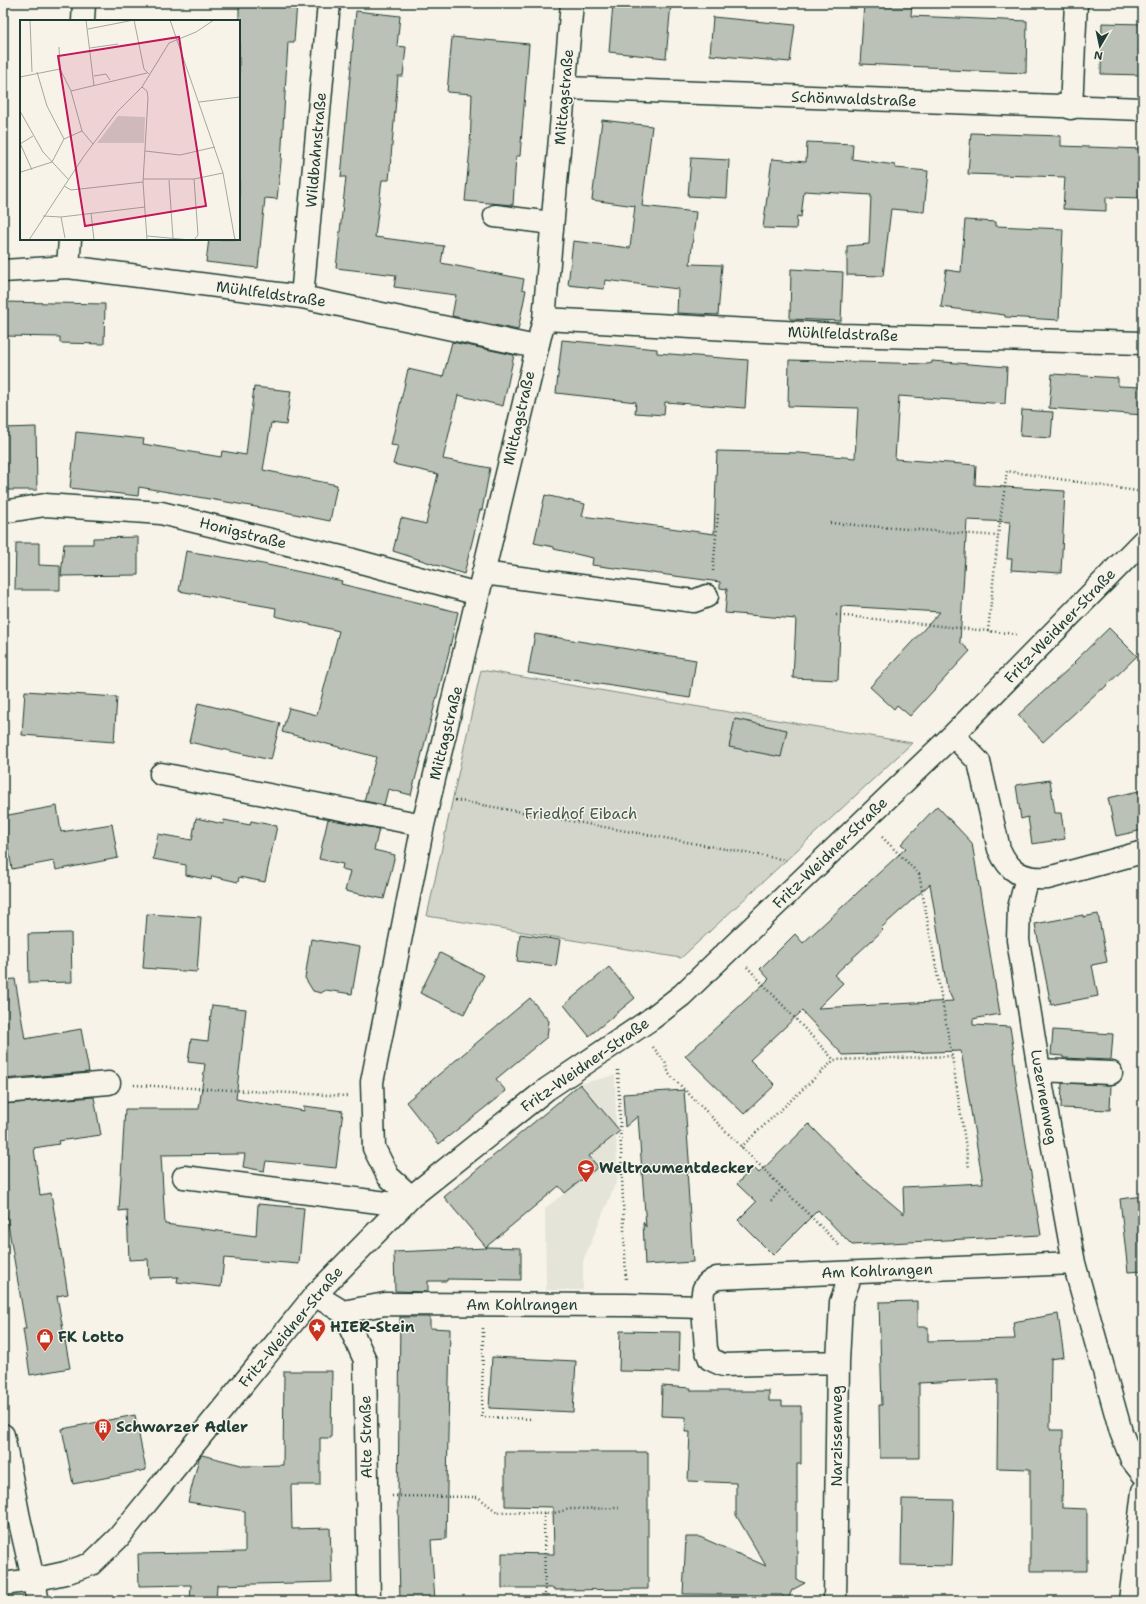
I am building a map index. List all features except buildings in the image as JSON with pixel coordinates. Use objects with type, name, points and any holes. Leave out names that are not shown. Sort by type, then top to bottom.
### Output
[{"type":"street","points":[[83,20],[84,3]]},
{"type":"street","name":"Wildbahnstraße","points":[[302,296],[329,3]]},
{"type":"street","name":"Mittagstraße","points":[[407,1201],[388,1176],[374,1148],[372,1082],[423,825],[536,347],[544,319],[572,3]]},
{"type":"street","points":[[1071,108],[1076,3]]},
{"type":"street","name":"Schönwaldstraße","points":[[565,88],[1071,108],[1143,109]]},
{"type":"street","points":[[495,216],[552,222]]},
{"type":"street","points":[[68,267],[70,240]]},
{"type":"street","name":"Mühlfeldstraße","points":[[3,270],[68,267],[302,296],[536,347]]},
{"type":"street","name":"Mühlfeldstraße","points":[[544,319],[841,335],[1143,343]]},
{"type":"street","name":"Honigstraße","points":[[3,512],[45,505],[161,513],[352,560],[478,594]]},
{"type":"street","name":"Fritz-Weidner-Straße","points":[[3,1584],[36,1591],[65,1573],[91,1564],[100,1557],[118,1538],[315,1295],[407,1201],[547,1089],[637,1028],[682,995],[953,735],[1143,541]]},
{"type":"street","points":[[483,573],[694,601],[707,596]]},
{"type":"street","points":[[953,735],[979,762],[999,849],[1005,862],[1014,871],[1027,877],[1037,879],[1048,878],[1143,852]]},
{"type":"street","points":[[161,774],[423,825]]},
{"type":"street","name":"Luzernenweg","points":[[1027,877],[1019,908],[1018,940],[1039,1070],[1074,1264],[1121,1432],[1132,1460],[1143,1474]]},
{"type":"street","points":[[1039,1070],[1111,1073]]},
{"type":"street","points":[[3,1092],[109,1083]]},
{"type":"street","points":[[184,1177],[407,1201]]},
{"type":"street","name":"Am Kohlrangen","points":[[838,1362],[723,1365],[710,1359],[706,1349],[702,1307],[702,1291],[707,1282],[717,1278],[1074,1264]]},
{"type":"street","name":"Narzissenweg","points":[[835,1601],[838,1362],[841,1302],[852,1272]]},
{"type":"street","points":[[315,1295],[343,1312]]},
{"type":"street","name":"Am Kohlrangen","points":[[343,1312],[385,1304],[627,1305],[702,1307]]},
{"type":"street","name":"Alte Straße","points":[[343,1312],[365,1360],[369,1601]]},
{"type":"street","points":[[3,1435],[19,1518],[36,1591]]},
{"type":"street","points":[[1130,1601],[1143,1491]]},
{"type":"path","points":[[988,631],[998,536],[1007,471],[1143,492]]},
{"type":"path","points":[[707,596],[712,584],[718,514]]},
{"type":"path","points":[[830,523],[998,536]]},
{"type":"path","points":[[836,616],[1048,638]]},
{"type":"path","points":[[430,796],[786,860],[805,877]]},
{"type":"path","points":[[865,820],[919,874],[952,1056],[969,1168]]},
{"type":"path","points":[[730,949],[834,1060]]},
{"type":"path","points":[[637,1028],[665,1062],[669,1074],[850,1256],[852,1272]]},
{"type":"path","points":[[608,1048],[620,1073],[627,1305]]},
{"type":"path","points":[[741,1147],[834,1060],[952,1056]]},
{"type":"path","points":[[109,1083],[372,1097]]},
{"type":"path","points":[[771,1201],[782,1188]]},
{"type":"path","points":[[484,1304],[482,1417],[533,1419]]},
{"type":"path","points":[[367,1496],[478,1497],[496,1512],[554,1513],[570,1509],[619,1508]]},
{"type":"path","points":[[544,1513],[545,1598]]},
{"type":"shaded area","name":"Weltraumentdecker","points":[[615,1075],[617,1180],[583,1261],[583,1290],[546,1290],[545,1208],[565,1193],[517,1136],[580,1084]]},
{"type":"green space","name":"Friedhof Eibach","points":[[481,670],[912,743],[681,958],[427,916]]},
{"type":"place","name":"Weltraumentdecker","points":[[586,1183]]},
{"type":"place","name":"HIER-Stein","points":[[317,1342]]},
{"type":"place","name":"FK Lotto","points":[[45,1352]]},
{"type":"place","name":"Schwarzer Adler","points":[[103,1442]]}]
